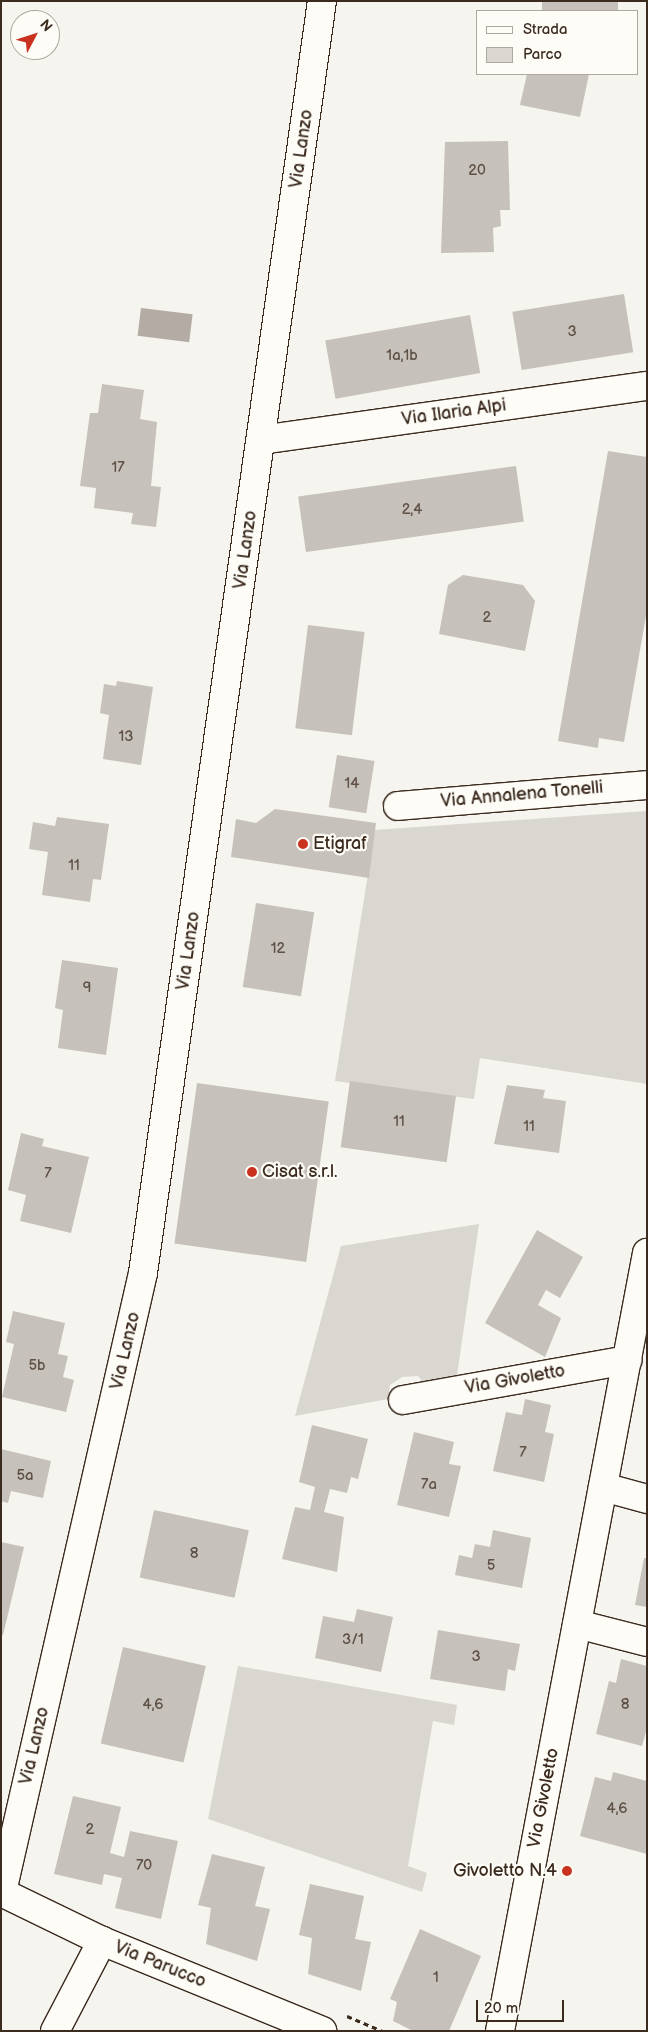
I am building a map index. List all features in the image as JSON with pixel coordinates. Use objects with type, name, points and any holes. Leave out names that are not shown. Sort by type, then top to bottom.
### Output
[{"type":"street","name":"Via Lanzo","points":[[2,1892],[144,1273],[322,1]]},
{"type":"street","name":"Via Ilaria Alpi","points":[[261,440],[647,386]]},
{"type":"street","name":"Via Annalena Tonelli","points":[[398,806],[647,785]]},
{"type":"street","name":"Via Givoletto","points":[[500,2031],[647,1253]]},
{"type":"street","name":"Via Givoletto","points":[[404,1400],[627,1360]]},
{"type":"street","points":[[602,1487],[647,1499]]},
{"type":"street","points":[[577,1624],[647,1642]]},
{"type":"street","name":"Via Parucco","points":[[2,1892],[102,1941],[322,2031]]},
{"type":"street","points":[[55,2031],[102,1941]]},
{"type":"green space","points":[[647,811],[647,1084],[480,1058],[474,1099],[335,1081],[375,830]]},
{"type":"green space","points":[[479,1224],[457,1375],[423,1382],[418,1376],[402,1377],[390,1385],[388,1399],[295,1416],[341,1246]]},
{"type":"green space","points":[[238,1666],[457,1705],[454,1725],[433,1721],[408,1866],[427,1873],[422,1892],[208,1819]]},
{"type":"shaded area","points":[[141,308],[193,314],[189,342],[138,336]]},
{"type":"building","points":[[542,1],[618,1],[618,10],[542,10]]},
{"type":"building","points":[[527,75],[589,75],[580,117],[520,105]]},
{"type":"building","points":[[508,141],[510,210],[500,210],[501,226],[493,228],[494,252],[441,253],[445,142]]},
{"type":"building","points":[[624,294],[633,352],[522,370],[512,312]]},
{"type":"building","points":[[470,315],[480,373],[335,399],[325,341]]},
{"type":"building","points":[[102,384],[144,390],[140,419],[157,422],[151,486],[161,487],[156,527],[131,524],[133,513],[94,508],[96,488],[80,486],[90,413],[98,413]]},
{"type":"building","points":[[608,451],[647,457],[647,610],[624,742],[599,738],[598,748],[558,741]]},
{"type":"building","points":[[516,466],[524,521],[306,552],[298,497]]},
{"type":"building","points":[[463,575],[523,585],[535,601],[525,651],[439,634],[448,585]]},
{"type":"building","points":[[308,625],[365,632],[352,735],[295,728]]},
{"type":"building","points":[[117,681],[153,687],[141,765],[103,759],[109,715],[100,713],[104,684],[116,686]]},
{"type":"building","name":"Etigraf","points":[[337,755],[375,761],[366,813],[329,807]]},
{"type":"building","name":"Etigraf","points":[[275,809],[376,823],[369,878],[231,857],[236,819],[256,823]]},
{"type":"building","points":[[57,817],[109,824],[101,880],[93,879],[90,902],[42,895],[48,852],[29,849],[33,822],[55,826]]},
{"type":"building","points":[[256,903],[314,912],[301,996],[243,987]]},
{"type":"building","points":[[62,960],[118,968],[106,1055],[58,1048],[63,1010],[55,1008]]},
{"type":"building","points":[[350,1081],[456,1096],[447,1162],[341,1147]]},
{"type":"building","name":"Cisat s.r.l.","points":[[197,1083],[329,1102],[306,1262],[174,1243]]},
{"type":"building","points":[[507,1085],[545,1090],[543,1098],[566,1101],[559,1153],[494,1144]]},
{"type":"building","points":[[21,1133],[44,1139],[42,1146],[89,1157],[71,1233],[20,1221],[26,1195],[8,1190]]},
{"type":"building","points":[[537,1230],[583,1257],[560,1298],[546,1290],[538,1305],[561,1318],[545,1357],[485,1323]]},
{"type":"building","points":[[13,1311],[65,1323],[58,1354],[68,1356],[63,1377],[74,1380],[66,1412],[2,1397],[14,1344],[6,1342]]},
{"type":"building","points":[[525,1399],[551,1405],[545,1432],[554,1434],[544,1482],[493,1471],[506,1412],[522,1415]]},
{"type":"building","points":[[312,1425],[368,1439],[358,1479],[351,1477],[347,1493],[330,1489],[324,1512],[344,1517],[337,1572],[282,1559],[295,1507],[310,1510],[315,1487],[299,1482]]},
{"type":"building","points":[[414,1432],[454,1442],[449,1464],[461,1466],[449,1517],[397,1505]]},
{"type":"building","points":[[1,1449],[51,1461],[43,1498],[11,1491],[8,1503],[1,1501]]},
{"type":"building","points":[[154,1510],[249,1530],[235,1598],[140,1577]]},
{"type":"building","points":[[493,1530],[531,1538],[522,1588],[455,1575],[459,1555],[472,1558],[475,1544],[490,1547]]},
{"type":"building","points":[[1,1542],[24,1547],[3,1635],[1,1634]]},
{"type":"building","points":[[644,1558],[647,1558],[647,1607],[635,1605]]},
{"type":"building","points":[[357,1609],[393,1617],[381,1672],[315,1658],[323,1616],[354,1622]]},
{"type":"building","points":[[438,1630],[520,1644],[515,1671],[508,1669],[505,1691],[430,1679]]},
{"type":"building","points":[[123,1647],[206,1666],[184,1763],[101,1743]]},
{"type":"building","points":[[621,1659],[647,1666],[647,1728],[642,1746],[596,1734],[609,1681],[616,1683]]},
{"type":"building","points":[[613,1772],[647,1781],[647,1854],[580,1836],[595,1777],[611,1781]]},
{"type":"building","points":[[73,1796],[121,1807],[110,1853],[124,1857],[130,1831],[178,1841],[161,1919],[115,1908],[122,1878],[104,1874],[102,1885],[54,1874]]},
{"type":"building","points":[[212,1854],[265,1867],[255,1906],[270,1909],[257,1961],[206,1944],[211,1908],[198,1905]]},
{"type":"building","points":[[310,1884],[364,1896],[355,1939],[371,1942],[361,1991],[308,1974],[312,1938],[299,1935]]},
{"type":"building","points":[[420,1929],[481,1956],[449,2031],[411,2030],[393,2021],[397,2002],[390,1999]]},
{"type":"place","name":"Etigraf","points":[[303,844]]},
{"type":"place","name":"Cisat s.r.l.","points":[[252,1172]]},
{"type":"place","name":"Givoletto N.4","points":[[567,1871]]}]
